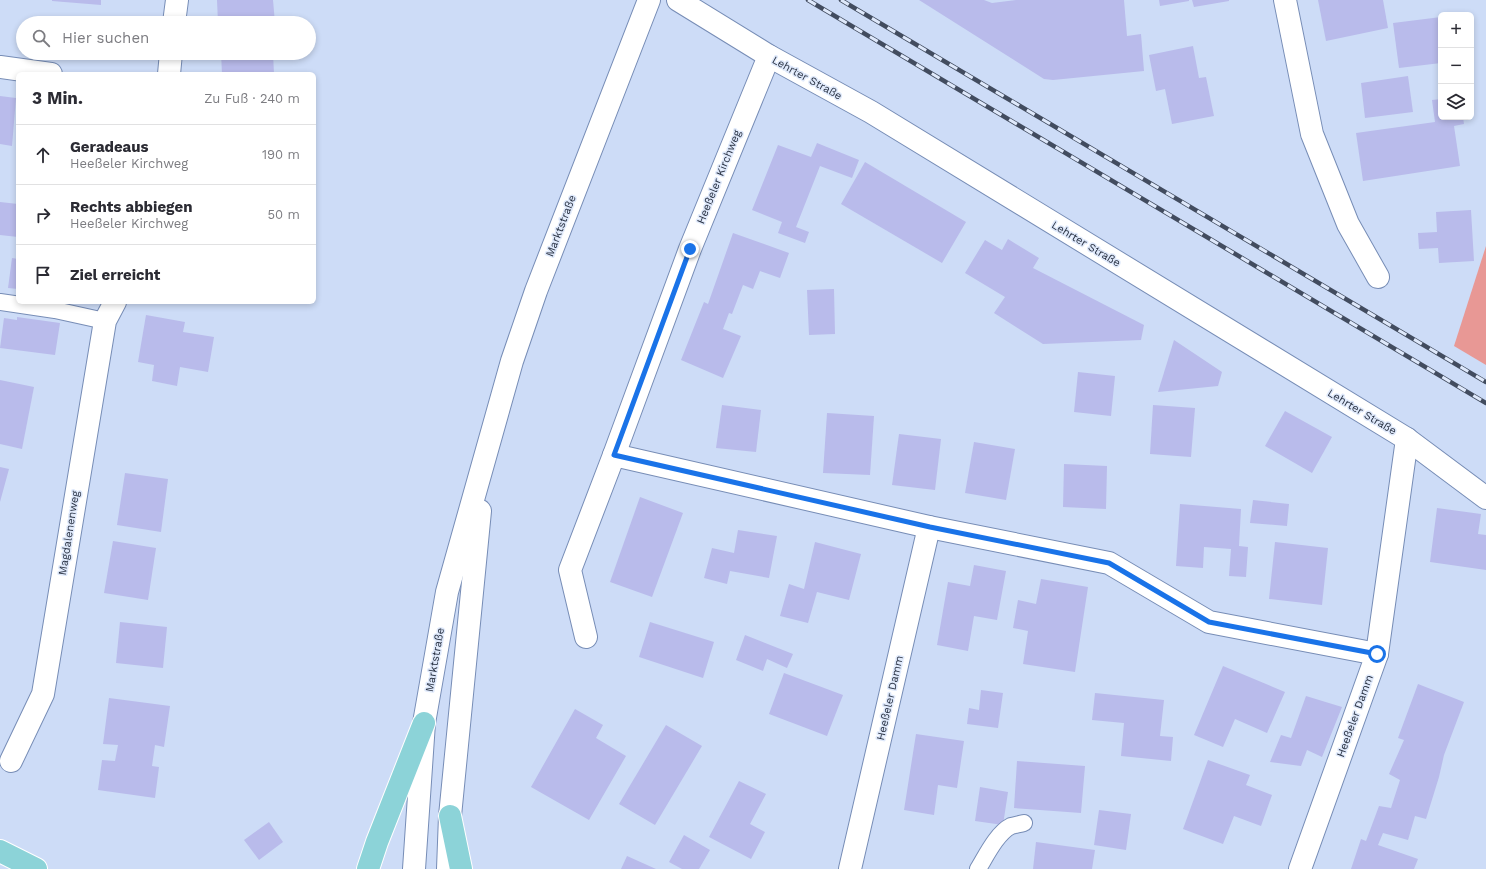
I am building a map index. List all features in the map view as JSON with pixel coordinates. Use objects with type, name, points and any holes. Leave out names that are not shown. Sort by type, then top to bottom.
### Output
[{"type":"main road","points":[[368,869],[377,842],[424,723]]},
{"type":"main road","points":[[450,816],[462,869]]},
{"type":"main road","points":[[0,851],[36,869]]},
{"type":"street","points":[[175,16],[177,0]]},
{"type":"street","name":"Marktstraße","points":[[414,869],[424,723],[446,592],[512,361],[536,291],[649,0]]},
{"type":"street","name":"Lehrter Straße","points":[[678,0],[769,56],[871,112],[1407,439],[1486,498]]},
{"type":"street","points":[[1285,0],[1312,134],[1348,224],[1378,278]]},
{"type":"street","name":"Heeßeler Kirchweg","points":[[586,636],[570,570],[690,249],[769,56]]},
{"type":"street","points":[[169,72],[171,60]]},
{"type":"street","points":[[0,67],[36,72]]},
{"type":"street","name":"Magdalenenweg","points":[[11,761],[43,694],[105,321],[114,304]]},
{"type":"street","name":"Heeßeler Damm","points":[[1300,869],[1377,654],[1407,439]]},
{"type":"street","points":[[614,455],[930,527],[1109,563],[1209,622],[1377,654]]},
{"type":"street","name":"Marktstraße","points":[[448,869],[450,816],[484,456]]},
{"type":"street","name":"Heeßeler Damm","points":[[850,869],[930,527]]},
{"type":"lane","points":[[0,302],[55,310],[105,321]]},
{"type":"lane","points":[[978,869],[987,851],[998,838],[1011,827],[1024,823]]},
{"type":"shaded area","points":[[1486,246],[1486,365],[1454,346]]},
{"type":"building","points":[[101,0],[101,5],[52,1]]},
{"type":"building","points":[[217,0],[273,0],[274,16],[218,16]]},
{"type":"building","points":[[919,0],[984,0],[992,3],[1016,0],[1124,0],[1127,36],[1141,34],[1144,71],[1053,80],[1044,79]]},
{"type":"building","points":[[1159,0],[1189,0],[1189,1],[1160,6]]},
{"type":"building","points":[[1192,0],[1229,0],[1229,1],[1194,7]]},
{"type":"building","points":[[1318,0],[1383,0],[1388,28],[1326,41]]},
{"type":"building","points":[[1438,17],[1438,63],[1399,68],[1393,23]]},
{"type":"building","points":[[1193,46],[1199,78],[1206,77],[1214,116],[1172,124],[1165,89],[1156,91],[1149,55]]},
{"type":"building","points":[[221,60],[273,60],[274,72],[222,72]]},
{"type":"building","points":[[1408,76],[1413,112],[1365,118],[1361,83]]},
{"type":"building","points":[[0,96],[16,98],[12,146],[0,144]]},
{"type":"building","points":[[1438,99],[1438,120],[1463,120],[1464,124],[1454,126],[1460,166],[1363,181],[1356,133],[1435,122],[1432,100]]},
{"type":"building","points":[[817,143],[859,160],[852,178],[820,166],[796,227],[809,232],[805,243],[778,233],[782,222],[752,210],[778,145],[811,157]]},
{"type":"building","points":[[865,162],[966,222],[942,263],[841,204]]},
{"type":"building","points":[[0,202],[16,204],[16,237],[0,235]]},
{"type":"building","points":[[1471,210],[1474,261],[1439,263],[1438,248],[1419,249],[1418,233],[1437,232],[1436,212]]},
{"type":"building","points":[[733,233],[789,253],[780,278],[760,271],[753,289],[743,285],[732,314],[729,313],[723,329],[741,336],[723,378],[681,360],[704,302],[708,304]]},
{"type":"building","points":[[1008,239],[1039,258],[1033,268],[1144,325],[1141,340],[1043,344],[994,313],[1005,297],[965,273],[985,240],[1002,250]]},
{"type":"building","points":[[12,258],[16,259],[16,289],[8,288]]},
{"type":"building","points":[[834,289],[835,334],[809,335],[807,290]]},
{"type":"building","points":[[146,315],[185,322],[183,332],[214,337],[208,372],[180,367],[177,386],[152,381],[154,365],[138,362]]},
{"type":"building","points":[[17,317],[60,323],[55,355],[0,348],[4,318],[17,320]]},
{"type":"building","points":[[1174,340],[1222,372],[1218,386],[1158,392]]},
{"type":"building","points":[[1078,372],[1115,376],[1111,416],[1074,412]]},
{"type":"building","points":[[0,380],[34,387],[22,449],[0,444]]},
{"type":"building","points":[[722,405],[761,410],[756,452],[716,448]]},
{"type":"building","points":[[1153,405],[1195,408],[1191,457],[1150,454]]},
{"type":"building","points":[[1285,411],[1332,437],[1312,473],[1265,446]]},
{"type":"building","points":[[827,413],[874,416],[870,475],[823,473]]},
{"type":"building","points":[[899,434],[941,439],[935,490],[892,485]]},
{"type":"building","points":[[974,442],[1015,449],[1006,500],[965,493]]},
{"type":"building","points":[[1064,464],[1107,466],[1106,509],[1063,507]]},
{"type":"building","points":[[0,467],[9,469],[0,502]]},
{"type":"building","points":[[125,473],[168,479],[161,532],[117,525]]},
{"type":"building","points":[[640,497],[683,513],[652,597],[610,582]]},
{"type":"building","points":[[1253,500],[1289,504],[1287,526],[1250,523]]},
{"type":"building","points":[[1180,504],[1241,509],[1239,546],[1248,547],[1246,577],[1229,576],[1231,549],[1204,547],[1203,568],[1176,566]]},
{"type":"building","points":[[1437,508],[1481,514],[1478,534],[1486,535],[1486,570],[1430,562]]},
{"type":"building","points":[[738,530],[777,536],[769,578],[730,571],[727,584],[704,578],[712,548],[734,553]]},
{"type":"building","points":[[113,541],[156,548],[148,600],[104,593]]},
{"type":"building","points":[[815,542],[861,554],[849,600],[817,592],[808,623],[780,616],[789,584],[804,589]]},
{"type":"building","points":[[1275,542],[1328,548],[1322,605],[1269,599]]},
{"type":"building","points":[[974,565],[1006,571],[997,620],[974,616],[968,651],[937,645],[948,582],[970,586]]},
{"type":"building","points":[[1041,579],[1088,587],[1075,672],[1023,664],[1028,631],[1013,628],[1018,600],[1036,604]]},
{"type":"building","points":[[120,622],[167,627],[163,668],[116,663]]},
{"type":"building","points":[[650,622],[714,642],[703,678],[639,657]]},
{"type":"building","points":[[745,635],[793,654],[787,668],[767,659],[763,671],[736,660]]},
{"type":"building","points":[[1223,666],[1285,692],[1267,733],[1235,719],[1223,747],[1194,735]]},
{"type":"building","points":[[784,673],[843,695],[827,736],[769,714]]},
{"type":"building","points":[[1418,684],[1464,702],[1444,755],[1426,819],[1415,816],[1408,840],[1383,833],[1378,845],[1418,859],[1414,869],[1351,869],[1361,839],[1366,841],[1379,806],[1391,808],[1400,780],[1389,774],[1404,740],[1398,738]]},
{"type":"building","points":[[981,690],[1003,693],[998,728],[967,724],[969,708],[979,710]]},
{"type":"building","points":[[1095,693],[1164,700],[1160,736],[1173,737],[1171,761],[1121,756],[1124,723],[1092,720]]},
{"type":"building","points":[[1306,696],[1342,707],[1322,757],[1307,750],[1301,766],[1270,762],[1281,735],[1291,738]]},
{"type":"building","points":[[109,698],[170,706],[164,747],[155,745],[152,766],[159,767],[155,798],[98,790],[102,760],[115,761],[118,745],[103,744]]},
{"type":"building","points":[[575,709],[603,725],[596,738],[626,756],[589,820],[531,787]]},
{"type":"building","points":[[666,725],[702,746],[655,825],[619,804]]},
{"type":"building","points":[[916,734],[964,741],[957,788],[938,785],[934,815],[904,810]]},
{"type":"building","points":[[1208,760],[1250,775],[1246,785],[1272,795],[1261,826],[1234,816],[1223,844],[1183,829]]},
{"type":"building","points":[[1017,761],[1085,766],[1081,813],[1014,808]]},
{"type":"building","points":[[739,781],[766,794],[750,824],[765,832],[751,859],[709,837]]},
{"type":"building","points":[[980,787],[1008,792],[1003,825],[975,821]]},
{"type":"building","points":[[1099,810],[1131,814],[1126,850],[1094,845]]},
{"type":"building","points":[[269,822],[283,842],[259,860],[244,840]]},
{"type":"building","points":[[684,835],[710,850],[699,869],[682,869],[669,862]]},
{"type":"building","points":[[1036,842],[1095,850],[1092,869],[1033,869]]},
{"type":"building","points":[[627,856],[656,869],[621,869]]},
{"type":"railway","points":[[808,0],[1486,403]]},
{"type":"railway","points":[[841,0],[1486,382]]},
{"type":"route","points":[[690,249],[614,455],[930,527],[1109,563],[1209,622],[1377,654]]}]
